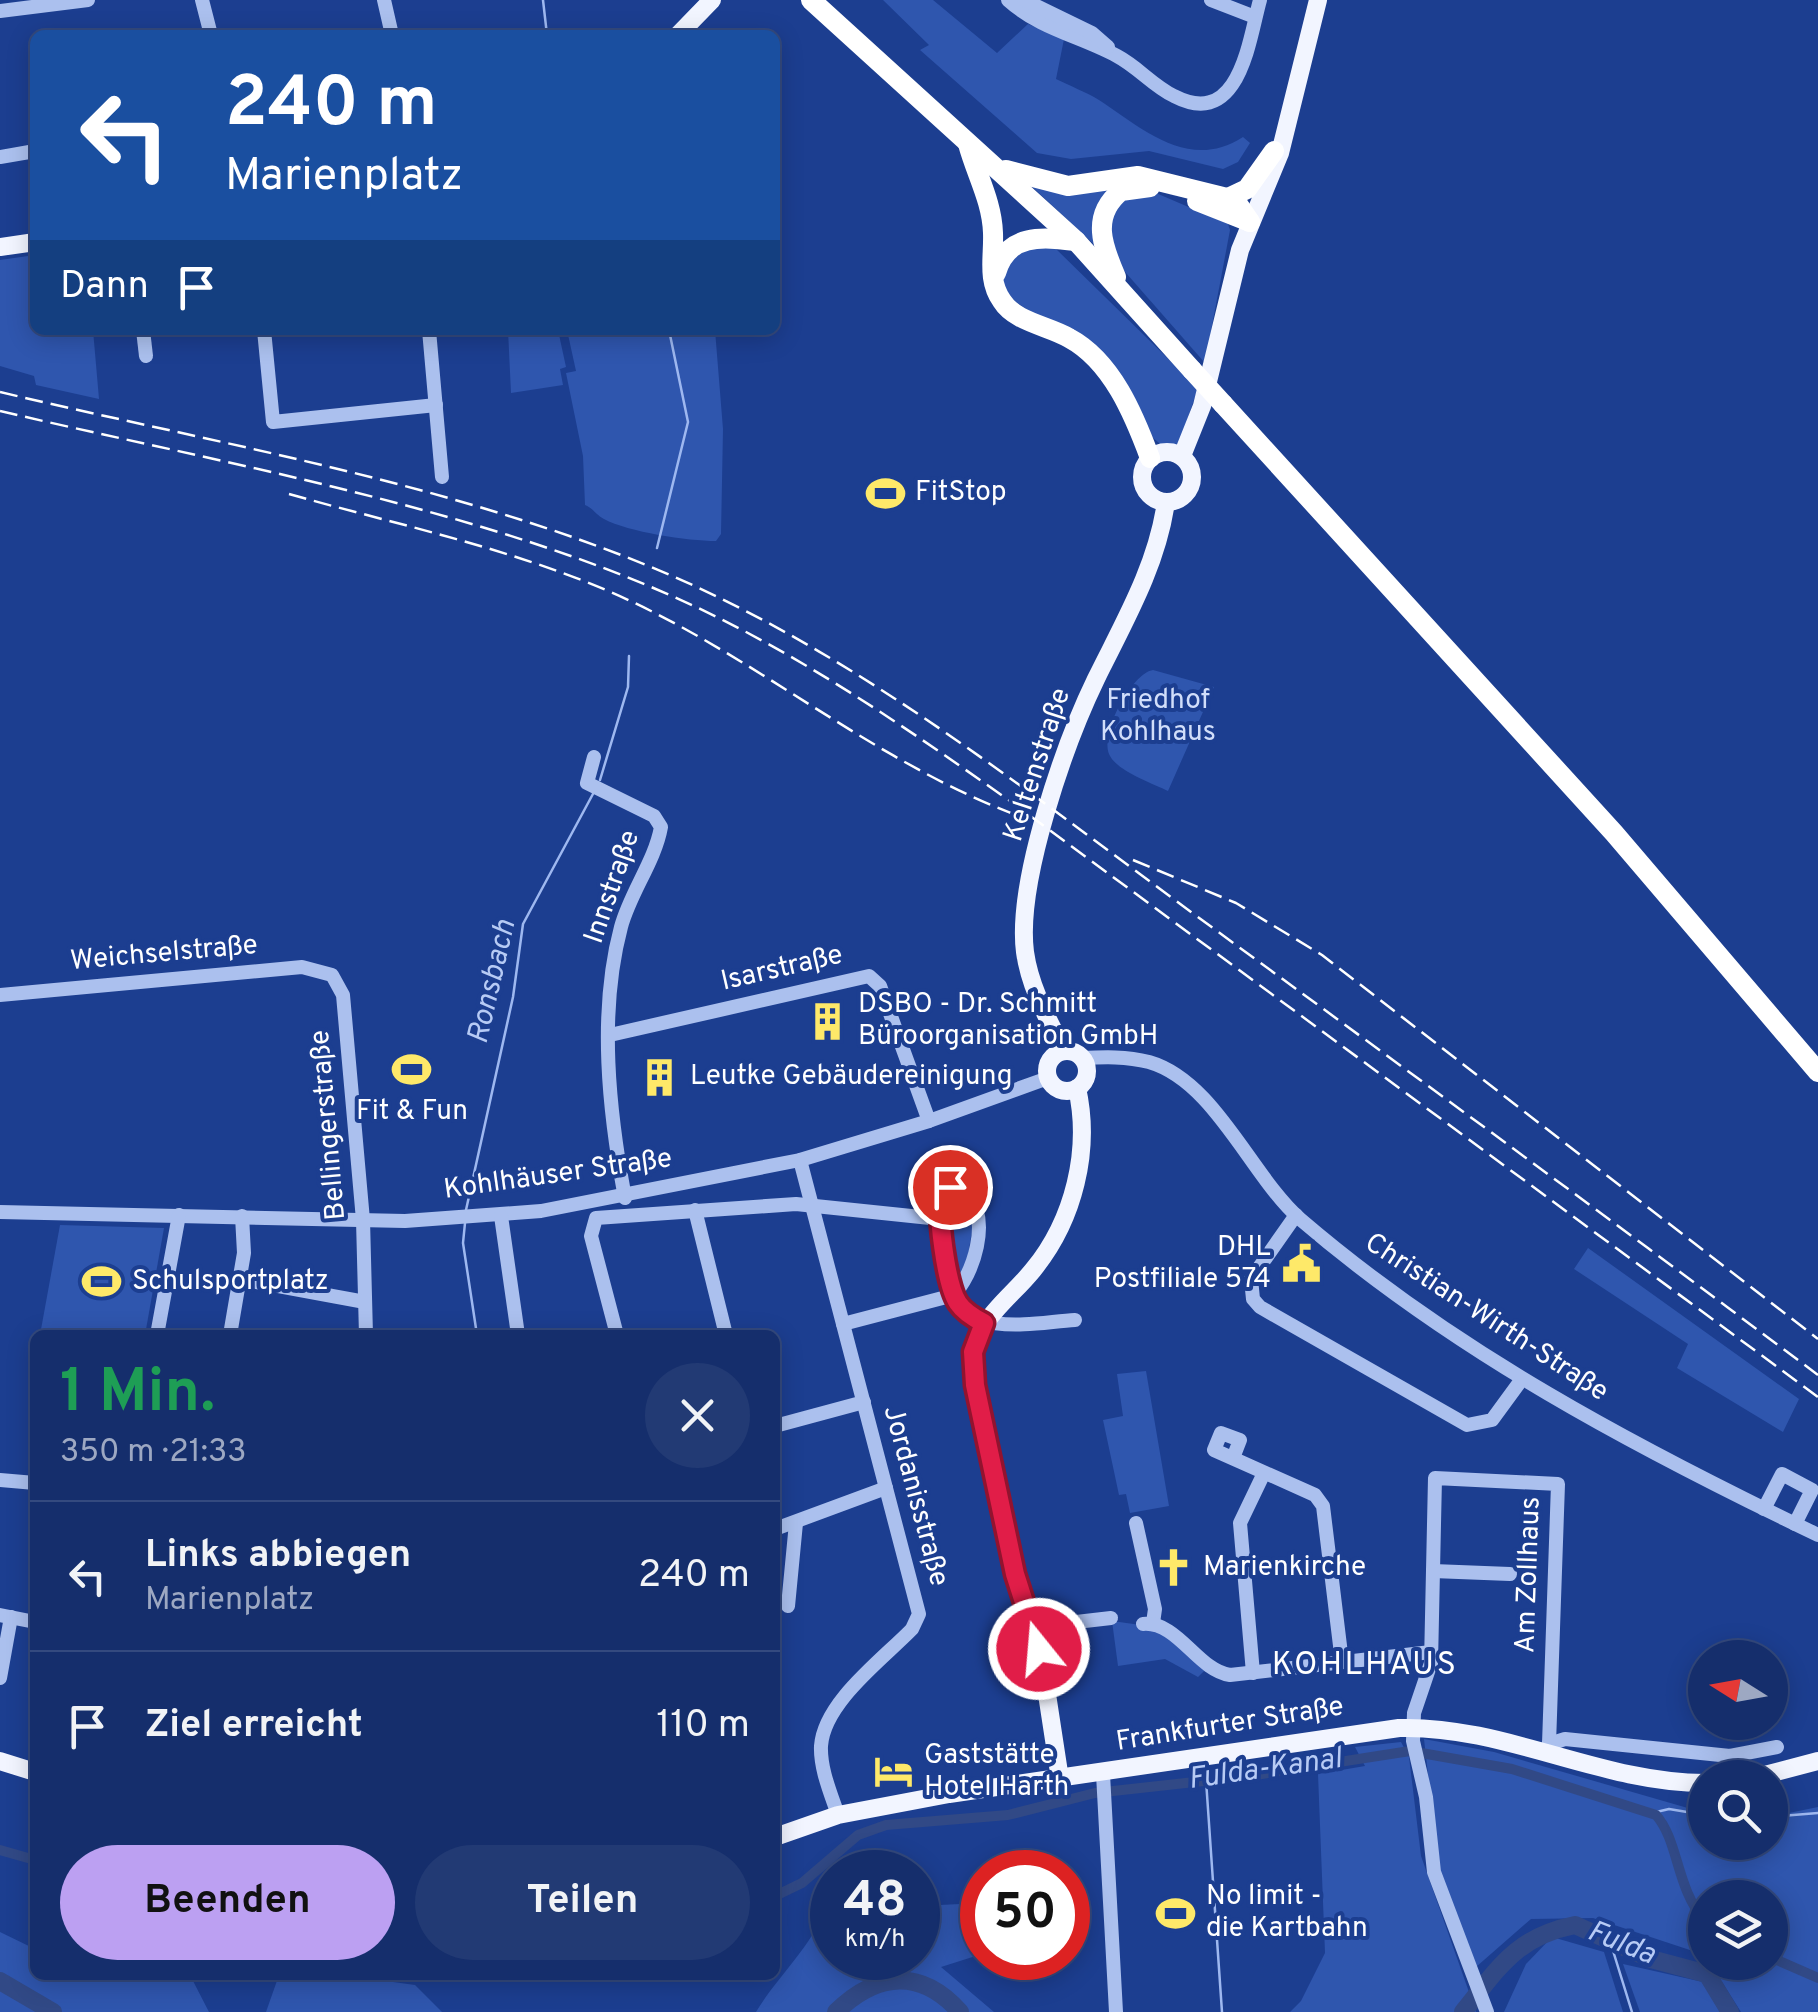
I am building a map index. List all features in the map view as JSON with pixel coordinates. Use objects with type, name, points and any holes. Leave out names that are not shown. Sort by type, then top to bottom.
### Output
[{"type":"highway","points":[[811,0],[1076,241],[1121,288],[1588,804],[1818,1072]]},
{"type":"highway","points":[[967,142],[993,220],[995,288],[1010,311],[1073,339],[1091,354],[1112,379],[1142,432],[1164,455]]},
{"type":"highway","points":[[1228,198],[1247,188],[1274,150]]},
{"type":"highway","points":[[994,165],[1059,185],[1138,176],[1228,198],[1241,204],[1250,222]]},
{"type":"highway","points":[[1121,288],[1103,246],[1101,226],[1107,206],[1121,192],[1153,187],[1250,222]]},
{"type":"highway","points":[[995,288],[999,263],[1019,242],[1038,238],[1076,241]]},
{"type":"main road","points":[[683,30],[712,0]]},
{"type":"main road","name":"Keltenstraße","points":[[1077,1059],[1029,969],[1024,934],[1028,890],[1072,737],[1152,560],[1166,502],[1181,498],[1190,485],[1191,469],[1164,455],[1202,406],[1231,278],[1271,177],[1318,0]]},
{"type":"main road","name":"Keltenstraße","points":[[1250,222],[1250,204],[1287,125]]},
{"type":"main road","points":[[0,247],[30,243]]},
{"type":"main road","points":[[1164,455],[1143,468],[1143,484],[1152,497],[1166,502]]},
{"type":"main road","points":[[1060,1780],[1033,1627],[1015,1574],[975,1385],[973,1352],[984,1323],[1040,1260],[1070,1200],[1083,1147],[1077,1059],[1050,1061],[1048,1078],[1058,1089],[1077,1088]]},
{"type":"main road","name":"Frankfurter Straße","points":[[780,1826],[837,1811],[1060,1780],[1104,1786],[1342,1733],[1453,1732],[1546,1749],[1596,1769],[1688,1781]]},
{"type":"main road","points":[[1788,1768],[1818,1760]]},
{"type":"main road","points":[[0,1761],[30,1770]]},
{"type":"main road","points":[[0,1771],[30,1771]]},
{"type":"main road","name":"Frankfurter Straße","points":[[780,1835],[837,1811]]},
{"type":"street","points":[[0,12],[88,0]]},
{"type":"street","points":[[202,0],[209,30]]},
{"type":"street","points":[[384,0],[391,30]]},
{"type":"street","points":[[1008,0],[1038,24],[1120,57]]},
{"type":"street","points":[[1024,0],[1092,34],[1174,96],[1194,102],[1214,99],[1231,88],[1242,72],[1260,0]]},
{"type":"street","points":[[1211,0],[1255,16]]},
{"type":"street","points":[[0,156],[30,153]]},
{"type":"street","points":[[144,335],[146,356]]},
{"type":"street","points":[[264,335],[272,422],[436,404]]},
{"type":"street","points":[[429,335],[442,478]]},
{"type":"street","name":"Innstraße","points":[[594,757],[587,783],[654,816],[661,827],[619,932],[610,1034],[611,1082],[625,1198]]},
{"type":"street","name":"Weichselstraße","points":[[0,995],[302,966],[332,974]]},
{"type":"street","name":"Bellingerstraße","points":[[332,974],[343,995],[364,1220],[366,1330]]},
{"type":"street","name":"Isarstraße","points":[[610,1034],[868,976],[880,986],[929,1121]]},
{"type":"street","name":"Christian-Wirth-Straße","points":[[1077,1059],[1121,1058],[1159,1066],[1190,1087],[1296,1215],[1357,1266],[1522,1379],[1667,1463],[1818,1535]]},
{"type":"street","name":"Kohlhäuser Straße","points":[[0,1212],[364,1220],[501,1216],[625,1198],[800,1160],[929,1121],[1048,1078]]},
{"type":"street","name":"Jordanisstraße","points":[[800,1160],[919,1614],[912,1629],[836,1710],[825,1732],[824,1772],[837,1811]]},
{"type":"street","points":[[843,1324],[954,1295],[971,1271],[978,1210],[964,1191],[946,1188],[940,1194],[940,1219],[954,1295],[968,1314],[984,1323],[1075,1320]]},
{"type":"street","points":[[616,1330],[590,1229],[596,1218],[812,1206],[940,1219]]},
{"type":"street","points":[[695,1210],[725,1330]]},
{"type":"street","points":[[157,1330],[179,1215]]},
{"type":"street","points":[[1296,1215],[1250,1279],[1253,1299],[1260,1308],[1467,1425],[1492,1420],[1522,1379]]},
{"type":"street","points":[[231,1330],[240,1279],[242,1216]]},
{"type":"street","points":[[501,1216],[517,1330]]},
{"type":"street","points":[[240,1279],[365,1302]]},
{"type":"street","points":[[780,1425],[864,1402]]},
{"type":"street","points":[[1233,1458],[1315,1495],[1323,1506],[1342,1662]]},
{"type":"street","points":[[1252,1672],[1240,1523],[1264,1473]]},
{"type":"street","points":[[1764,1509],[1782,1474],[1812,1490],[1795,1524]]},
{"type":"street","name":"Am Zollhaus","points":[[1412,1734],[1431,1652],[1435,1478],[1558,1484],[1546,1749]]},
{"type":"street","points":[[0,1480],[30,1483]]},
{"type":"street","points":[[780,1528],[886,1488]]},
{"type":"street","points":[[788,1606],[796,1523]]},
{"type":"street","points":[[1136,1523],[1155,1609],[1148,1623],[1214,1670],[1230,1675],[1431,1652]]},
{"type":"street","points":[[1432,1571],[1510,1574]]},
{"type":"street","points":[[0,1678],[6,1616]]},
{"type":"street","points":[[1033,1627],[1111,1618]]},
{"type":"street","points":[[1412,1734],[1433,1860],[1486,2012]]},
{"type":"street","name":"Frankfurter Straße","points":[[1546,1749],[1565,1739],[1736,1756],[1777,1747]]},
{"type":"street","name":"Frankfurter Straße","points":[[1104,1786],[1116,2012]]},
{"type":"green space","points":[[883,0],[933,0],[997,53],[1028,24],[1064,39],[1056,79],[1099,100],[1150,134],[1185,148],[1204,150],[1223,147],[1243,137],[1250,143],[1238,162],[1223,169],[1149,151],[1071,159],[1037,153],[920,50],[929,45]]},
{"type":"green space","points":[[1027,182],[1119,186],[1100,250]]},
{"type":"green space","points":[[1156,193],[1228,224],[1230,230],[1205,363],[1119,265],[1107,234],[1118,200]]},
{"type":"green space","points":[[1054,247],[1198,388],[1179,444],[1164,447],[1153,438],[1111,366],[1007,296],[1001,274],[1014,249]]},
{"type":"green space","points":[[30,256],[30,335],[93,335],[99,399],[36,385],[34,376],[0,366],[0,260]]},
{"type":"green space","points":[[508,335],[559,335],[566,367],[560,369],[563,385],[511,393]]},
{"type":"green space","points":[[568,335],[715,335],[723,429],[721,534],[716,541],[628,528],[604,519],[585,505],[583,456],[566,373],[576,371]]},
{"type":"green space","name":"Friedhof Kohlhaus","points":[[1153,670],[1214,687],[1168,791],[1119,766],[1109,754],[1107,744],[1113,719],[1127,692]]},
{"type":"green space","points":[[944,1193],[960,1194],[962,1204],[971,1203],[974,1218],[965,1274],[956,1278]]},
{"type":"green space","name":"Schulsportplatz","points":[[60,1225],[164,1228],[146,1330],[41,1330]]},
{"type":"green space","points":[[1588,1248],[1799,1399],[1783,1432],[1677,1368],[1688,1344],[1574,1269]]},
{"type":"green space","points":[[1146,1371],[1169,1506],[1130,1513],[1126,1494],[1119,1495],[1103,1420],[1123,1416],[1117,1374]]},
{"type":"green space","points":[[1112,1621],[1155,1627],[1205,1670],[1198,1677],[1165,1659],[1118,1666]]},
{"type":"green space","points":[[1424,1739],[1494,1752],[1688,1808],[1688,1860],[1788,1860],[1788,1813],[1818,1807],[1818,2012],[1741,2012],[1721,1980],[1788,1980],[1788,1880],[1688,1880],[1688,1949],[1593,1918],[1531,1919],[1476,1967],[1439,1871]]},
{"type":"green space","points":[[1401,1742],[1409,1757],[1421,1856],[1476,2012],[1290,2012],[1301,2001],[1325,1953],[1318,1774],[1365,1766],[1355,1747]]},
{"type":"green space","points":[[960,1904],[960,1961],[941,1967],[994,2012],[756,2012],[810,1939],[810,1980],[940,1980],[940,1905]]},
{"type":"green space","points":[[0,1932],[30,1947],[30,1980],[193,1980],[209,2012],[0,2012]]},
{"type":"green space","points":[[1552,1937],[1604,1952],[1623,2012],[1504,2012],[1526,1964]]},
{"type":"green space","points":[[1623,1964],[1703,1982],[1720,2012],[1640,2012]]},
{"type":"green space","points":[[277,1980],[378,1980],[415,1985],[442,2012],[266,2012]]},
{"type":"waterway","name":"Ronsbach","points":[[543,0],[546,30]]},
{"type":"waterway","name":"Ronsbach","points":[[657,548],[688,422],[670,335]]},
{"type":"waterway","name":"Ronsbach","points":[[600,780],[628,687],[629,656]]},
{"type":"waterway","name":"Ronsbach","points":[[466,1210],[513,997],[523,924],[594,792]]},
{"type":"waterway","name":"Ronsbach","points":[[465,1223],[463,1243],[476,1330]]},
{"type":"waterway","name":"Fulda-Kanal","points":[[780,1894],[802,1883],[858,1835],[886,1825],[1008,1815],[1095,1793],[1249,1776],[1410,1751],[1512,1769],[1656,1815],[1669,1838],[1688,1895]]},
{"type":"waterway","points":[[1206,1780],[1222,2012]]},
{"type":"waterway","points":[[1652,1813],[1669,1809],[1688,1812]]},
{"type":"waterway","points":[[1788,1816],[1818,1813]]},
{"type":"waterway","name":"Fulda-Kanal","points":[[0,1850],[30,1859]]},
{"type":"waterway","name":"Fulda","points":[[1463,2012],[1522,1946],[1554,1930],[1575,1925],[1651,1959],[1707,1974],[1730,2012]]},
{"type":"waterway","points":[[1610,1941],[1632,2012]]},
{"type":"waterway","name":"Fulda-Kanal","points":[[1788,1965],[1818,1978]]},
{"type":"waterway","name":"Fulda","points":[[836,2012],[868,1989],[900,1980],[930,1988],[960,2012]]},
{"type":"waterway","name":"Fulda","points":[[0,1981],[53,2012]]},
{"type":"railway","points":[[0,392],[339,469],[507,515],[670,575],[809,645],[1003,773],[1818,1375]]},
{"type":"railway","points":[[0,411],[441,515],[613,572],[694,606],[777,649],[895,722],[1010,801],[1818,1397]]},
{"type":"railway","points":[[289,494],[473,544],[608,591],[697,636],[921,771],[1016,815]]},
{"type":"railway","points":[[1133,860],[1236,903],[1322,955],[1818,1339]]},
{"type":"place","name":"FitStop","points":[[885,493]]},
{"type":"place","name":"DSBO - Dr. Schmitt Büroorganisation GmbH","points":[[828,1021]]},
{"type":"place","name":"Fit & Fun","points":[[412,1069]]},
{"type":"place","name":"Leutke Gebäudereinigung","points":[[660,1077]]},
{"type":"place","name":"DHL Postfiliale 574","points":[[1301,1264]]},
{"type":"place","name":"Schulsportplatz","points":[[102,1282]]},
{"type":"place","name":"Marienkirche","points":[[1173,1568]]},
{"type":"place","name":"Gaststätte Hotel Harth","points":[[894,1772]]},
{"type":"place","name":"No limit - die Kartbahn","points":[[1176,1913]]},
{"type":"district","name":"KOHLHAUS","points":[[1365,1666]]},
{"type":"route","points":[[950,1187],[942,1190],[939,1208],[954,1295],[968,1314],[984,1323],[973,1352],[975,1385],[1015,1574],[1039,1649]]}]
